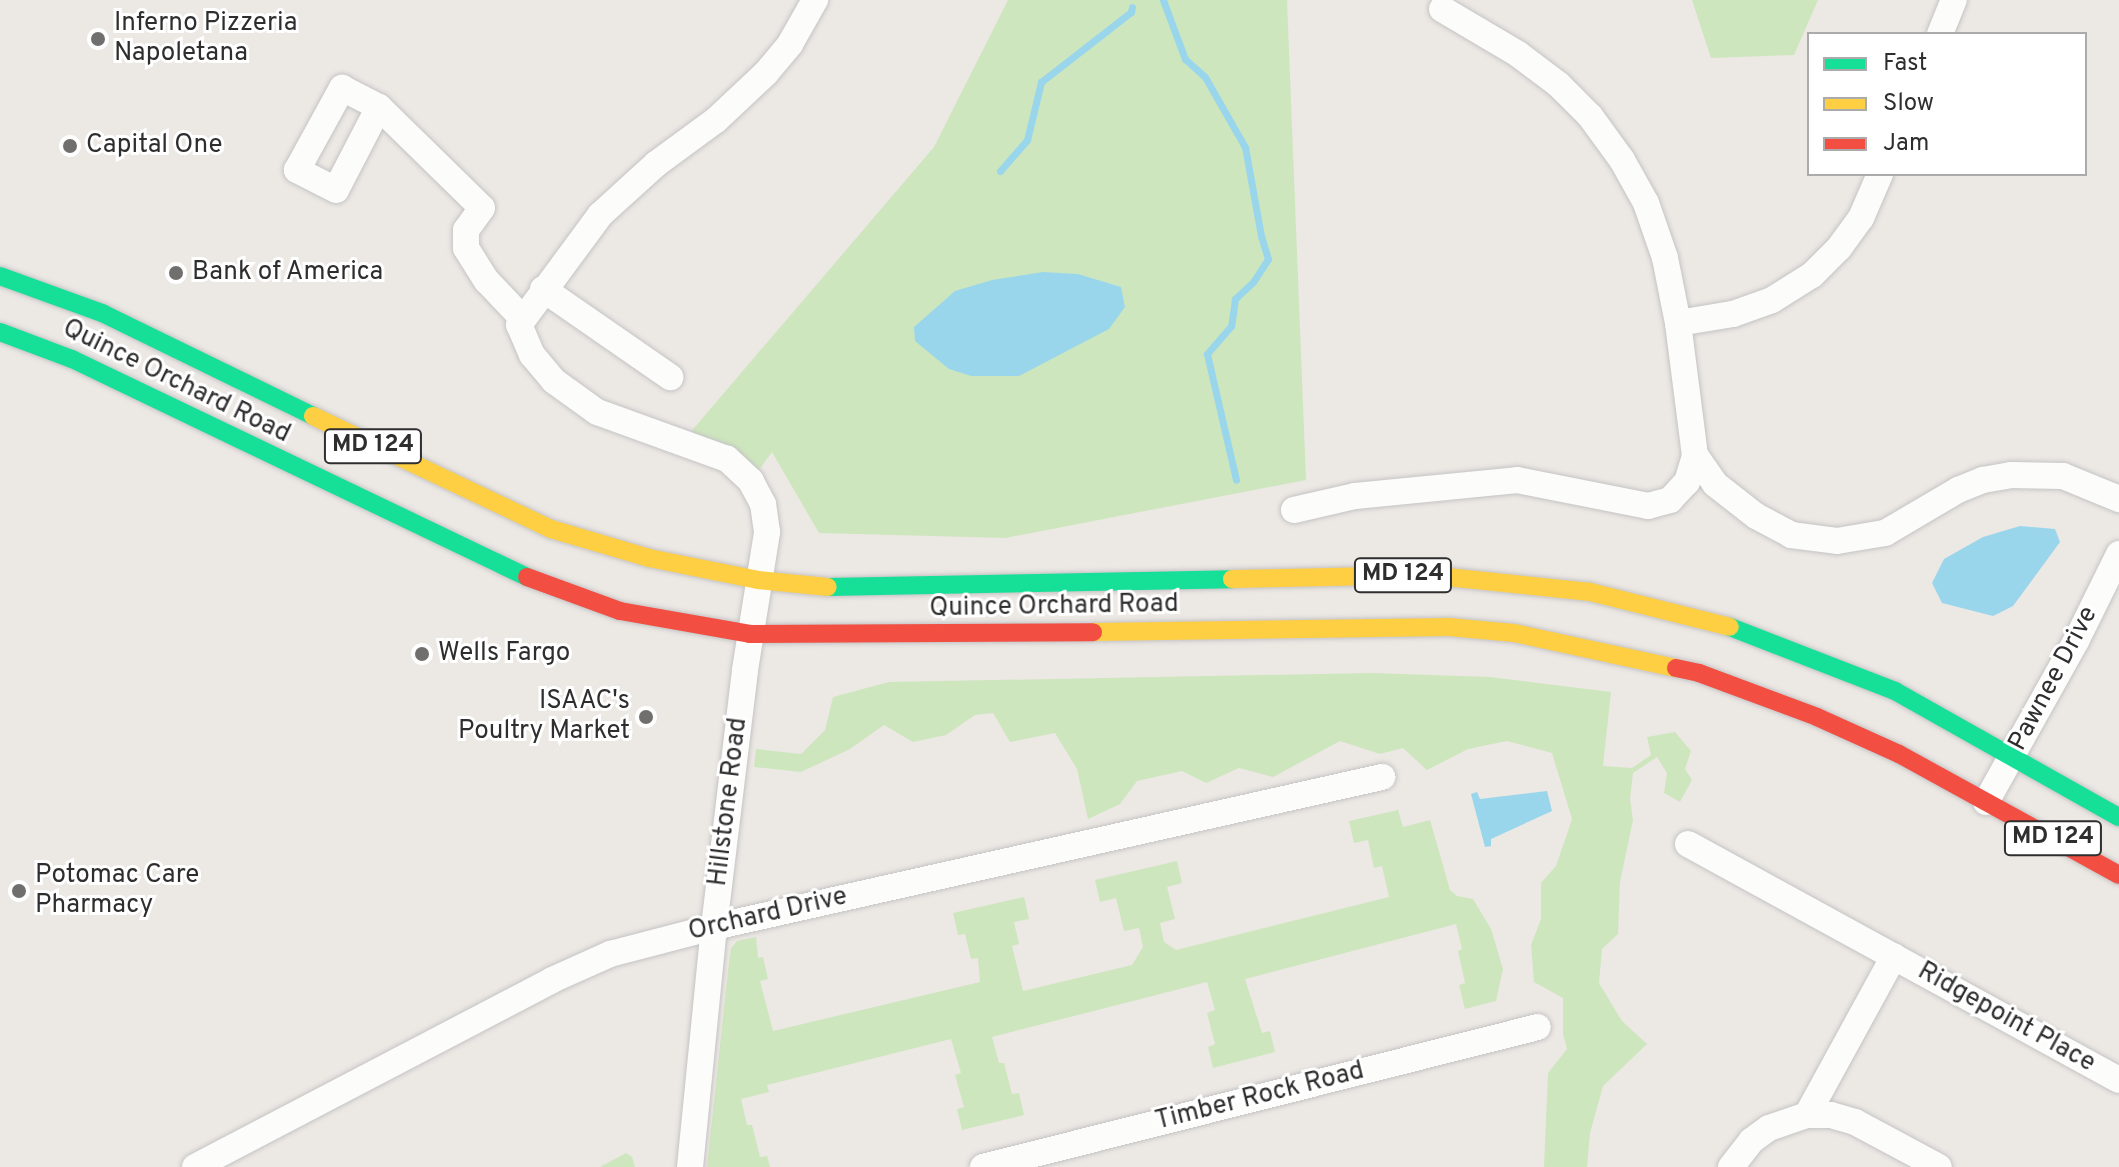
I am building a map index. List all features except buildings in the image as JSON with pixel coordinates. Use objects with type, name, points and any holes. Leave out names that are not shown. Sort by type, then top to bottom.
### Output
[{"type":"main road","points":[[28,267],[40,288]]},
{"type":"main road","name":"Quince Orchard Road","points":[[0,276],[102,313],[385,452],[551,529],[649,558],[758,580],[860,588],[1428,575],[1576,590],[1641,603],[1745,631],[1895,691],[2119,817]]},
{"type":"main road","name":"Quince Orchard Road","points":[[0,332],[72,359],[532,580],[605,607],[697,627],[750,634],[932,635],[1380,626],[1449,627],[1514,633],[1699,673],[1831,723],[1899,754],[2119,875]]},
{"type":"main road","points":[[351,453],[385,452]]},
{"type":"main road","points":[[298,470],[321,458]]},
{"type":"street","points":[[379,107],[482,208],[466,230],[466,248],[487,281],[523,319],[600,215],[656,164],[716,120],[766,73],[790,44],[815,0]]},
{"type":"street","points":[[1941,32],[1954,0]]},
{"type":"street","points":[[1294,510],[1355,496],[1517,480],[1648,506],[1670,500],[1687,482],[1695,455],[1678,323],[1665,258],[1646,203],[1622,160],[1590,116],[1558,84],[1518,54],[1442,9]]},
{"type":"street","points":[[1678,323],[1733,314],[1759,305],[1812,275],[1839,248],[1861,218],[1879,176]]},
{"type":"street","points":[[543,289],[670,377]]},
{"type":"street","name":"Hillstone Road","points":[[523,319],[519,325],[532,355],[554,381],[597,412],[727,459],[751,481],[763,504],[767,532],[750,634],[714,927],[690,1167]]},
{"type":"street","points":[[1695,455],[1715,484],[1756,516],[1791,535],[1837,541],[1885,533],[1958,490],[1983,480],[2011,475],[2063,476],[2119,499]]},
{"type":"street","name":"Pawnee Drive","points":[[1986,802],[2119,554]]},
{"type":"street","name":"Orchard Drive","points":[[195,1167],[582,966],[638,946],[1382,777]]},
{"type":"street","name":"Ridgepoint Place","points":[[1688,844],[2119,1080]]},
{"type":"street","name":"Ridgepoint Place","points":[[1807,1115],[1894,956]]},
{"type":"street","name":"Timber Rock Road","points":[[983,1167],[1538,1027]]},
{"type":"street","points":[[1731,1167],[1751,1141],[1769,1128],[1807,1115],[1831,1115],[1855,1122],[1939,1167]]},
{"type":"green space","points":[[1008,0],[1287,0],[1306,480],[1005,538],[819,533],[772,452],[751,481],[683,441],[934,147]]},
{"type":"green space","points":[[1692,0],[1818,0],[1794,55],[1711,58]]},
{"type":"green space","points":[[1372,673],[1490,677],[1611,692],[1603,766],[1632,768],[1651,755],[1647,737],[1675,732],[1691,751],[1685,769],[1692,780],[1680,802],[1664,793],[1667,773],[1657,757],[1633,773],[1630,799],[1633,820],[1620,882],[1618,934],[1602,949],[1599,983],[1622,1021],[1647,1044],[1603,1086],[1590,1133],[1587,1167],[1544,1167],[1548,1073],[1567,1049],[1563,1034],[1563,998],[1534,982],[1531,945],[1541,919],[1541,883],[1556,866],[1572,819],[1552,753],[1507,741],[1468,749],[1427,770],[1403,748],[1380,754],[1340,741],[1273,777],[1239,768],[1206,783],[1182,771],[1137,781],[1120,804],[1088,819],[1077,769],[1055,733],[1010,742],[993,713],[975,715],[946,735],[913,742],[884,725],[850,749],[801,772],[754,767],[756,749],[801,754],[825,730],[833,697],[889,682]]},
{"type":"green space","points":[[1398,810],[1403,827],[1430,820],[1450,890],[1457,896],[1473,899],[1491,929],[1503,969],[1496,1001],[1465,1009],[1459,985],[1465,983],[1456,924],[1245,979],[1262,1033],[1270,1031],[1275,1052],[1213,1068],[1208,1047],[1215,1044],[1207,1013],[1215,1010],[1207,982],[992,1037],[999,1063],[1004,1063],[1012,1094],[1019,1093],[1024,1115],[962,1130],[957,1109],[964,1107],[955,1075],[961,1073],[951,1039],[767,1085],[769,1092],[741,1099],[760,1157],[767,1156],[770,1167],[707,1167],[731,948],[737,941],[756,937],[758,958],[763,957],[768,979],[760,981],[773,1031],[980,982],[978,958],[971,959],[965,934],[958,935],[953,913],[1024,897],[1029,919],[1014,922],[1019,944],[1012,946],[1023,991],[1132,965],[1143,947],[1139,928],[1124,931],[1116,898],[1100,902],[1095,880],[1177,861],[1182,883],[1167,887],[1175,919],[1160,923],[1164,942],[1176,950],[1389,897],[1382,866],[1374,868],[1368,840],[1354,843],[1349,821]]},
{"type":"green space","points":[[626,1153],[632,1157],[635,1167],[600,1167]]},
{"type":"water","points":[[1043,272],[1078,274],[1121,287],[1125,307],[1109,329],[1019,376],[971,376],[949,369],[915,341],[914,327],[955,291],[992,280]]},
{"type":"water","points":[[2020,526],[2055,529],[2060,542],[2013,606],[1993,616],[1942,603],[1932,583],[1944,559],[1983,537]]},
{"type":"water","points":[[1547,791],[1552,811],[1491,839],[1491,846],[1485,847],[1471,794],[1477,792],[1480,799]]},
{"type":"waterway","points":[[1163,0],[1185,59],[1205,77],[1245,147],[1268,259],[1253,282],[1235,299],[1231,326],[1207,354],[1236,480]]},
{"type":"waterway","points":[[1000,171],[1027,140],[1041,82],[1131,12],[1132,7]]},
{"type":"traffic: fast","points":[[0,276],[102,313],[313,416]]},
{"type":"traffic: fast","points":[[0,332],[72,359],[527,577]]},
{"type":"traffic: fast","points":[[828,587],[1232,579]]},
{"type":"traffic: fast","points":[[1730,627],[1895,691],[2119,817]]},
{"type":"traffic: slow","points":[[313,416],[551,529],[649,558],[758,580],[828,587]]},
{"type":"traffic: slow","points":[[1232,579],[1428,575],[1590,592],[1730,627]]},
{"type":"traffic: slow","points":[[1093,632],[1449,627],[1514,633],[1676,668]]},
{"type":"traffic: jam","points":[[527,577],[620,611],[750,634],[1093,632]]},
{"type":"traffic: jam","points":[[1676,668],[1699,673],[1817,717],[1899,754],[2119,875]]},
{"type":"place","name":"Inferno Pizzeria Napoletana","points":[[98,39]]},
{"type":"place","name":"Capital One","points":[[70,146]]},
{"type":"place","name":"Bank of America","points":[[176,273]]},
{"type":"place","name":"Wells Fargo","points":[[422,654]]},
{"type":"place","name":"ISAAC's Poultry Market","points":[[646,717]]},
{"type":"place","name":"Potomac Care Pharmacy","points":[[19,891]]}]
